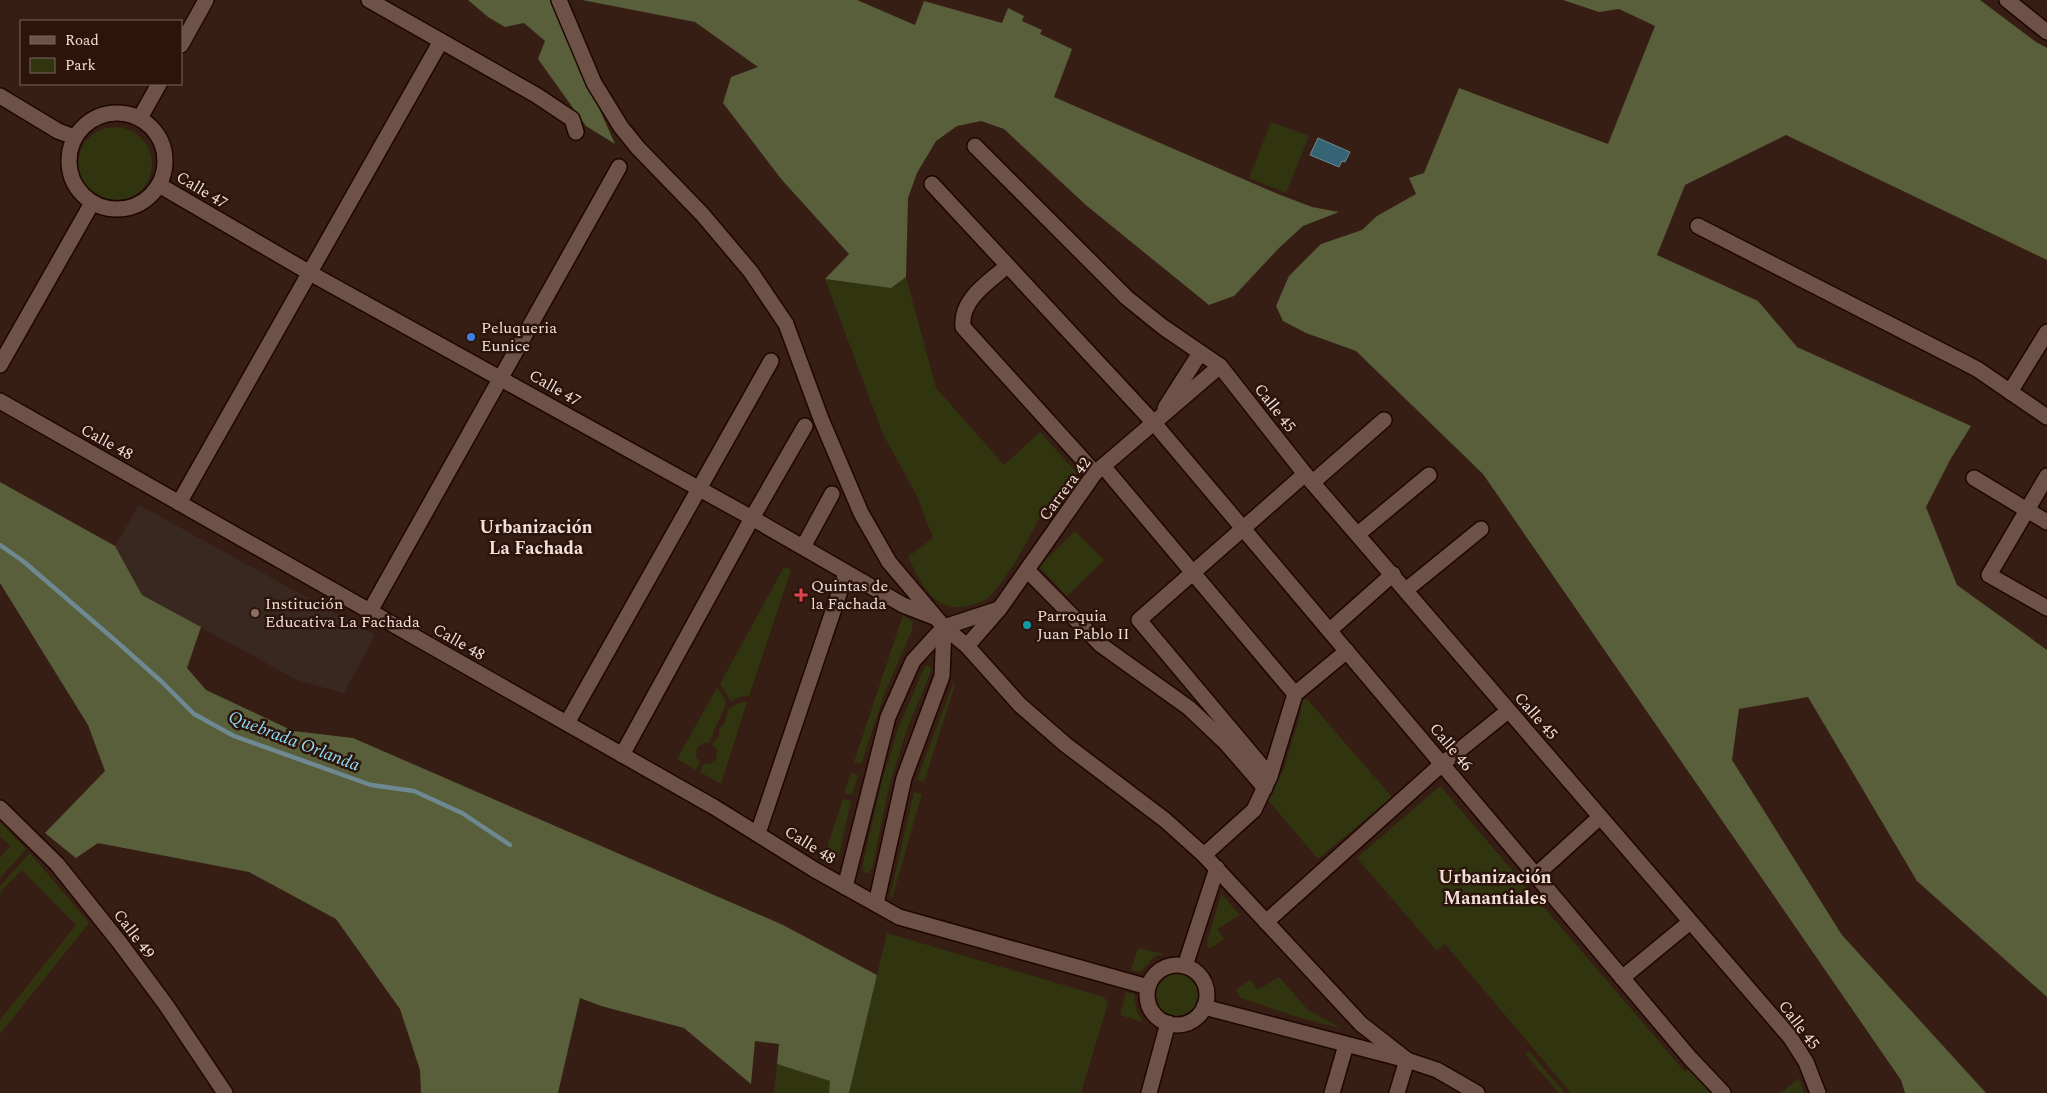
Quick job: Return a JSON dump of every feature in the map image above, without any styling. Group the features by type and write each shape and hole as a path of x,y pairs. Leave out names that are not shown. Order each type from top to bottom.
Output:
{"street":[{"path":"182,43 206,0"},
{"path":"369,0 536,95 572,119 576,132"},
{"path":"559,0 594,83 621,127 638,148 702,214 751,272 786,324 821,419 861,513 889,562 940,622 967,646 1020,704 1047,728 1166,820 1217,868 1361,1024 1407,1060"},
{"path":"2007,0 2047,32"},
{"path":"179,504 441,41"},
{"path":"140,118 159,85"},
{"path":"0,96 58,131 74,137"},
{"path":"116,112 140,118 159,136 166,160 159,185 142,203 117,209 92,202 74,185 68,161 74,137 92,119 116,112"},
{"name":"Calle 45","path":"975,146 1127,298 1220,366 1309,478 1790,1037 1806,1062 1818,1093"},
{"path":"370,611 619,168"},
{"name":"Calle 46","path":"932,184 1154,423 1244,527 1622,978 1690,1058 1723,1093"},
{"name":"Calle 47","path":"159,185 310,273 501,377 903,605 940,622"},
{"path":"0,366 92,202"},
{"path":"1698,226 1976,369 2047,417"},
{"path":"1008,266 969,300 962,316 963,327 1099,470 1192,573 1295,694"},
{"path":"2010,392 2047,332"},
{"path":"1154,423 1200,353"},
{"path":"567,724 771,361"},
{"name":"Carrera 42","path":"967,646 1000,608 1099,470 1220,366"},
{"name":"Calle 48","path":"0,401 758,833 899,917 1148,987"},
{"path":"1267,782 1139,620 1244,527 1384,420"},
{"path":"622,755 752,518 805,426"},
{"path":"1358,534 1429,475"},
{"path":"2047,476 1989,575 2047,608"},
{"path":"1974,478 2047,522"},
{"path":"803,547 832,494"},
{"path":"1406,590 1481,529"},
{"path":"1027,570 1101,645 1189,708 1267,782"},
{"path":"758,833 846,573"},
{"path":"1330,630 1393,574"},
{"path":"845,886 888,717 913,661 940,622 1000,608"},
{"path":"876,904 904,778 942,676 940,622"},
{"path":"1204,855 1254,810 1267,782 1295,694 1348,651"},
{"path":"1266,922 1442,764 1508,711"},
{"name":"Calle 49","path":"0,808 57,864 120,943 166,1005 225,1093"},
{"path":"1536,875 1600,817"},
{"path":"1186,966 1217,868"},
{"path":"1622,978 1690,922"},
{"path":"1176,965 1186,966 1195,971 1204,983 1207,998 1198,1016 1189,1022 1179,1025 1168,1023 1154,1013 1149,1005 1148,987 1158,971 1176,965"},
{"path":"1204,1007 1407,1060 1437,1070 1477,1093"},
{"path":"1149,1093 1168,1023"},
{"path":"1332,1093 1346,1044"},
{"path":"1397,1093 1407,1060"}],"shaded area":[{"name":"Institución Educativa La Fachada","path":"139,505 375,635 344,693 299,681 142,595 115,546"}],"green space":[{"path":"468,0 551,0 615,144 586,126 538,59 545,41 524,23 505,27 488,17"},
{"path":"582,0 857,0 915,25 924,1 1002,23 1008,8 1024,16 1022,21 1042,30 1040,34 1072,49 1054,97 1278,194 1312,207 1339,212 1303,226 1278,249 1234,296 1209,305 1087,206 1004,129 981,121 957,126 936,141 917,173 908,198 906,277 891,288 825,279 849,254 782,180 723,103 731,77 758,67 695,22"},
{"path":"1563,0 1980,0 2036,42 2047,48 2047,260 1786,135 1685,185 1657,255 1758,301 1797,347 1971,426 1950,460 1926,507 1957,585 2047,650 2047,997 1917,881 1808,697 1739,709 1732,760 1842,935 1986,1093 1905,1093 1901,1080 1483,474 1356,351 1306,333 1283,321 1276,306 1289,276 1321,244 1362,230 1377,216 1416,194 1409,178 1424,173 1459,88 1608,144 1655,26 1619,9 1599,12"},
{"path":"1271,122 1309,136 1286,193 1249,178"},
{"path":"108,127 122,127 136,133 146,143 152,157 152,171 146,185 136,195 122,201 108,201 94,195 84,185 78,171 78,157 84,143 94,133"},
{"path":"906,277 936,388 1004,465 1040,432 1077,473 1046,507 1013,566 997,588 988,598 970,605 947,606 938,602 924,587 908,557 933,538 917,496 883,434 825,279 891,288"},
{"path":"0,482 115,546 142,595 201,627 187,668 206,690 293,731 353,738 783,925 877,975 849,1093 829,1093 830,1081 777,1064 779,1044 755,1041 751,1084 684,1028 601,1006 580,998 558,1093 421,1093 420,1070 400,1009 336,919 249,872 98,843 76,858 45,833 105,771 88,725 0,583"},
{"path":"1075,531 1104,560 1067,596 1039,567"},
{"path":"784,567 791,570 749,696 731,701 720,684"},
{"path":"903,615 913,622 912,630 885,692 861,764 854,762"},
{"path":"925,666 930,666 931,671 906,732 889,787 872,869 865,873 862,868 881,784 898,729"},
{"path":"954,682 955,685 924,782 917,779"},
{"path":"717,688 725,699 725,706 709,743 703,743 697,748 696,757 700,762 696,770 677,759"},
{"path":"1306,698 1392,797 1318,859 1268,800 1284,769 1301,712 1302,702"},
{"path":"742,702 747,702 721,784 700,772 703,764 710,764 716,759 717,750 712,744 719,736 719,729 724,724 729,708"},
{"path":"851,773 858,775 852,795 844,793"},
{"path":"1440,786 1685,1072 1694,1065 1719,1093 1571,1093 1445,944 1437,951 1357,858"},
{"path":"914,792 922,794 892,898 890,896"},
{"path":"843,799 851,801 838,860 829,865 822,862"},
{"path":"0,822 26,849 0,878 0,858 10,846 0,836"},
{"path":"30,853 89,923 0,1034 0,1020 76,925 22,870 1,891 0,897 0,886"},
{"path":"1221,894 1240,915 1217,929 1224,939 1209,949 1207,943"},
{"path":"887,933 1104,997 1108,1003 1081,1093 849,1093"},
{"path":"1138,948 1164,954 1155,956 1140,972 1131,970"},
{"path":"1181,974 1189,977 1195,983 1198,995 1195,1007 1189,1013 1173,1016 1165,1013 1159,1007 1156,991 1159,983 1165,977"},
{"path":"1279,977 1308,1010 1341,1028 1300,1018 1241,998 1236,990 1250,980 1257,990"},
{"path":"1126,992 1134,994 1137,1012 1143,1022 1120,1015"},
{"path":"1529,1051 1565,1093 1559,1093 1525,1054"},
{"path":"777,1064 830,1081 829,1093 774,1093"},
{"path":"1799,1078 1804,1093 1781,1093"}],"water":[{"path":"1318,138 1350,152 1345,162 1342,161 1339,167 1310,155"}],"waterway":[{"name":"Quebrada Orlanda","path":"0,545 23,561 116,641 194,714 234,736 371,785 414,791 462,813 510,845"}],"place":[{"name":"Peluqueria Eunice","path":"471,337"},
{"name":"Quintas de la Fachada","path":"801,595"},
{"name":"Institución Educativa La Fachada","path":"255,613"},
{"name":"Parroquia Juan Pablo II","path":"1027,625"}],"district":[{"name":"Urbanización La Fachada","path":"536,537"},
{"name":"Urbanización Manantiales","path":"1495,888"}]}
